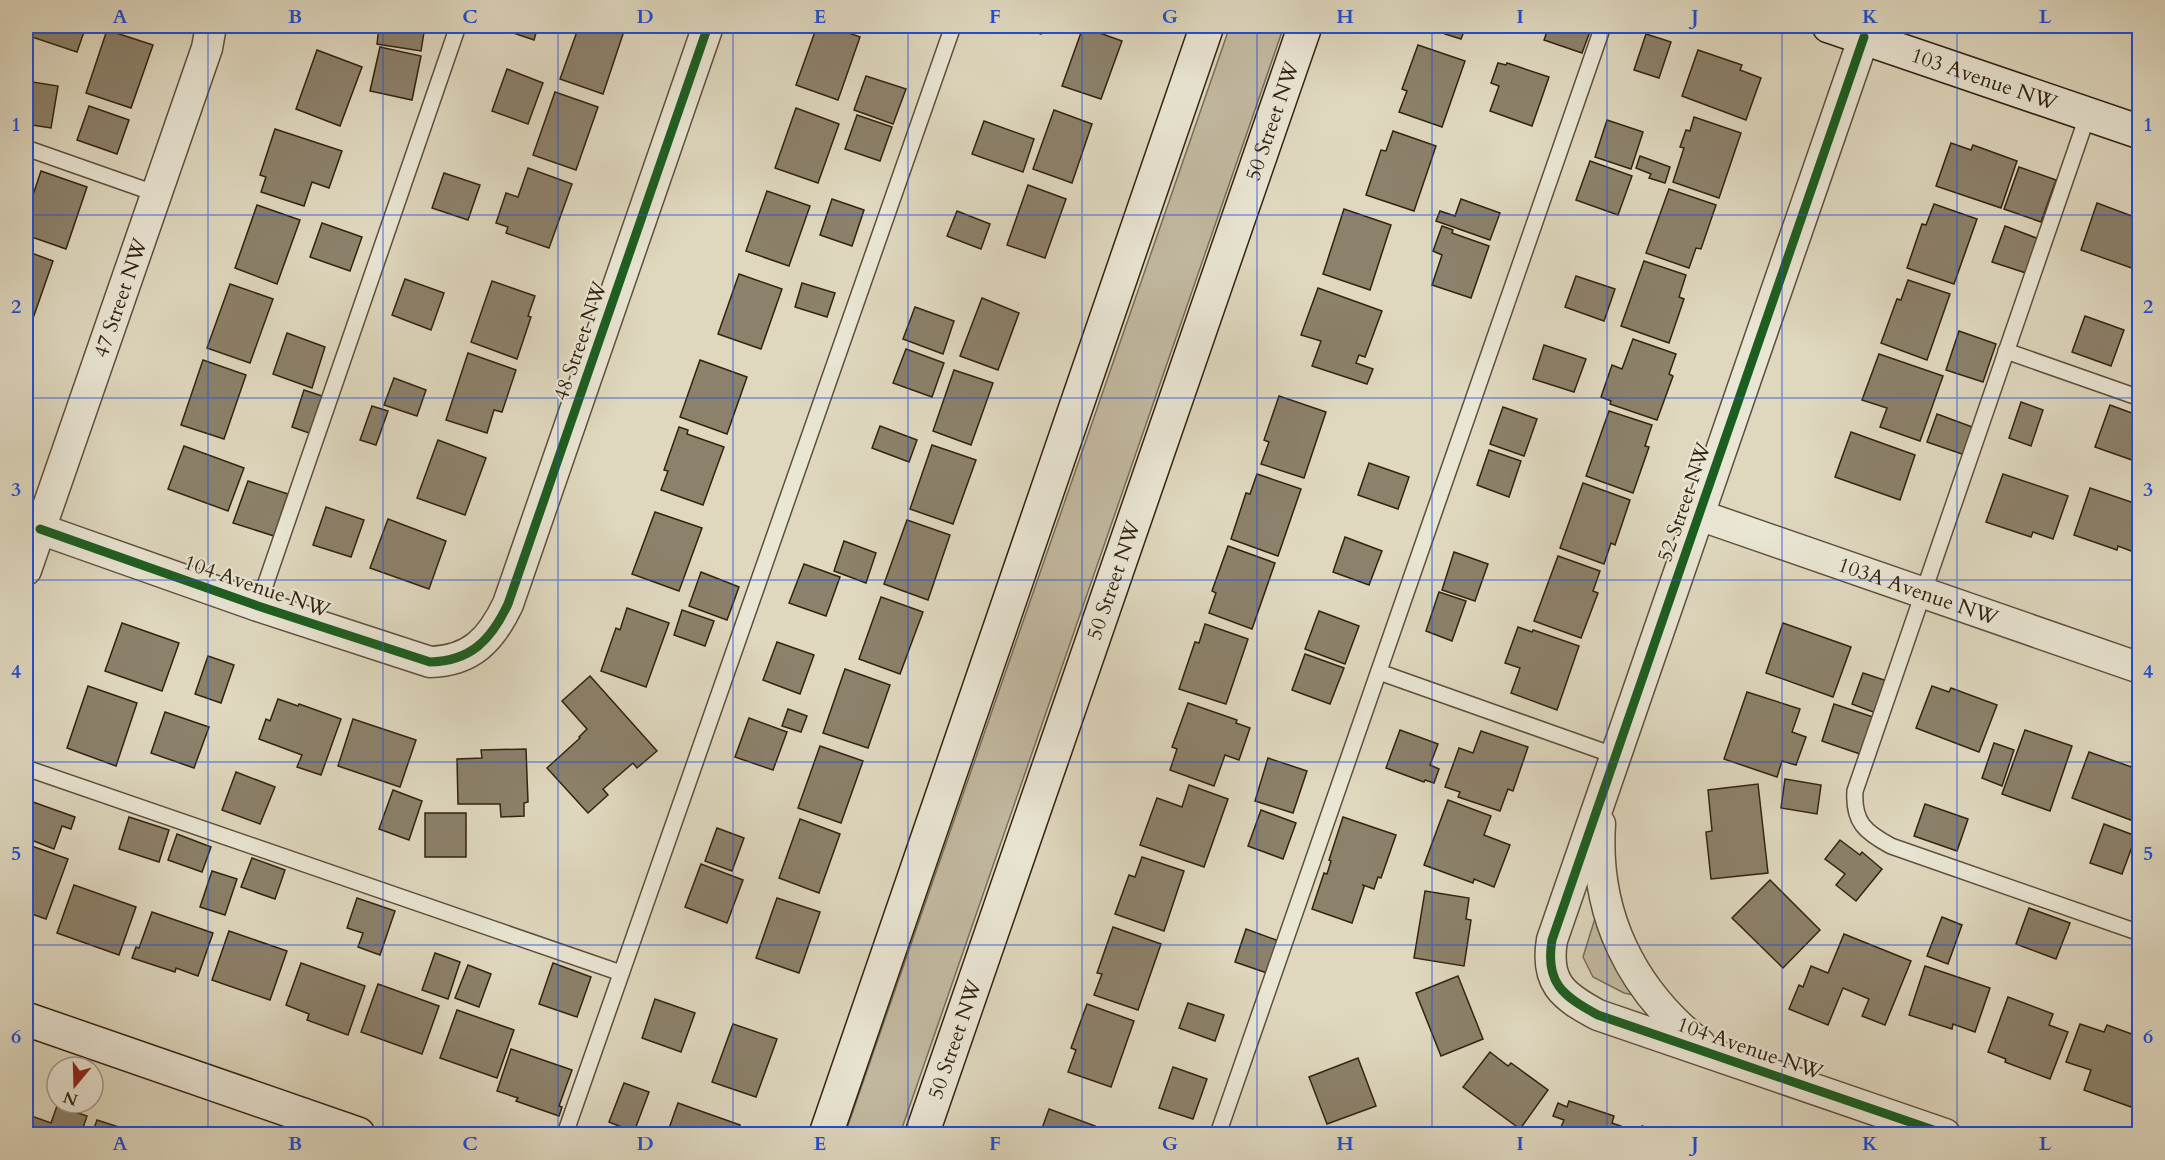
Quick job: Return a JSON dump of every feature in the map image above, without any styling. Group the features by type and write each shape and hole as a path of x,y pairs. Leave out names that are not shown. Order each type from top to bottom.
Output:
{"main road":[{"path":"826,1134 1207,26"},
{"name":"50 Street NW","path":"922,1134 1305,26"},
{"name":"103 Avenue NW","path":"1829,26 2139,132"},
{"path":"26,1019 339,1131"}],"street":[{"name":"47 Street NW","path":"26,570 207,48 211,26"},
{"name":"48 Street NW","path":"465,656 491,635 508,604 708,26"},
{"name":"52 Street NW","path":"1554,980 1550,954 1552,940 1863,37"},
{"name":"103A Avenue NW","path":"1699,515 2139,668"},
{"name":"104 Avenue NW","path":"40,529 258,606 430,662 445,662 465,656"},
{"name":"52 Street NW","path":"1603,793 1600,864 1606,902 1621,947"},
{"name":"104 Avenue NW","path":"1621,947 1653,1000 1677,1026 1712,1054"},
{"name":"104 Avenue NW","path":"1554,980 1564,994 1598,1015 1945,1134"}],"lane":[{"path":"258,606 458,26"},
{"path":"566,1134 954,26"},
{"path":"1218,1134 1603,26"},
{"path":"2088,114 1855,791 1854,808 1860,822 1874,837 1891,846 2139,933"},
{"path":"26,148 157,194"},
{"path":"2006,351 2139,398"},
{"path":"1379,672 1616,756"},
{"path":"26,768 621,973"}],"shaded area":[{"path":"1230,26 1284,26 900,1134 845,1134"},
{"path":"1596,915 1633,995 1624,993 1593,977 1583,957"}],"building":[{"path":"26,26 86,26 77,52 26,35"},
{"path":"379,26 425,26 421,51 377,44"},
{"path":"493,26 538,26 534,40"},
{"path":"579,26 608,26 624,31 603,94 560,79"},
{"path":"817,26 829,26 860,37 838,100 796,85"},
{"path":"1018,26 1044,26 1041,34"},
{"path":"1448,26 1466,26 1461,39 1445,34"},
{"path":"1478,26 1500,26 1498,33"},
{"path":"1549,26 1592,26 1582,53 1544,40"},
{"path":"1083,27 1122,41 1101,99 1062,86"},
{"path":"107,30 153,45 131,108 86,93"},
{"path":"1646,34 1671,42 1659,78 1634,70"},
{"path":"1418,45 1465,61 1442,127 1399,112 1407,91 1402,89"},
{"path":"380,47 421,56 412,100 370,91"},
{"path":"317,50 362,67 340,126 296,109"},
{"path":"1698,50 1742,65 1740,70 1761,78 1746,120 1682,96"},
{"path":"1498,63 1506,65 1507,63 1549,77 1532,126 1490,111 1499,86 1491,83"},
{"path":"507,69 543,83 528,124 492,111"},
{"path":"866,76 906,89 893,124 854,110"},
{"path":"26,81 58,86 51,128 26,124"},
{"path":"555,92 598,107 576,170 533,155"},
{"path":"89,106 129,120 117,154 77,140"},
{"path":"796,108 839,124 818,183 775,168"},
{"path":"1054,110 1092,124 1072,183 1033,169"},
{"path":"857,115 892,127 880,161 845,149"},
{"path":"1694,117 1741,133 1719,198 1673,182 1684,148 1680,147 1686,130 1690,131"},
{"path":"1607,120 1643,132 1631,169 1595,157"},
{"path":"984,121 1034,139 1023,172 972,154"},
{"path":"275,129 342,151 329,188 312,182 304,206 261,192 266,177 260,175"},
{"path":"1393,131 1436,146 1414,211 1366,195 1381,150 1386,151"},
{"path":"1951,143 1971,150 1973,145 2017,161 2001,208 1936,186"},
{"path":"1640,156 1670,167 1665,183 1649,178 1651,174 1636,168"},
{"path":"26,161 32,163 26,180"},
{"path":"1590,161 1632,176 1618,215 1576,200"},
{"path":"2019,167 2056,180 2041,222 2004,209"},
{"path":"528,168 572,184 549,248 506,233 508,227 496,223 506,193 518,197"},
{"path":"41,171 87,187 66,249 26,235 26,199 31,201"},
{"path":"444,173 480,185 468,220 432,208"},
{"path":"1028,185 1066,199 1045,258 1007,245"},
{"path":"1669,189 1716,205 1701,249 1696,248 1689,268 1646,253"},
{"path":"767,191 810,206 789,266 746,251"},
{"path":"832,199 864,210 852,246 820,235"},
{"path":"1461,199 1500,213 1490,240 1436,221 1440,211 1455,216"},
{"path":"2097,203 2140,219 2140,271 2081,250"},
{"path":"1934,204 1977,219 1954,284 1907,268 1922,224 1926,225"},
{"path":"257,205 300,220 277,284 235,268"},
{"path":"1344,209 1391,225 1370,290 1323,274"},
{"path":"957,211 990,224 981,249 947,236"},
{"path":"322,223 362,237 350,271 310,257"},
{"path":"1442,226 1453,230 1452,233 1489,246 1471,298 1432,285 1442,255 1433,251"},
{"path":"2005,226 2039,239 2026,273 1992,262"},
{"path":"26,251 53,261 31,324 26,322"},
{"path":"1644,261 1686,275 1679,297 1684,299 1669,343 1621,326"},
{"path":"739,274 782,289 761,349 718,334"},
{"path":"1576,276 1615,289 1604,321 1565,307"},
{"path":"405,279 444,293 431,330 392,315"},
{"path":"1908,280 1950,294 1927,360 1881,343 1897,299 1901,300"},
{"path":"492,281 535,296 528,316 531,317 517,359 471,342"},
{"path":"802,283 835,293 827,317 795,307"},
{"path":"230,284 273,299 250,363 207,348"},
{"path":"1318,288 1382,311 1365,357 1359,355 1356,363 1373,369 1367,384 1312,366 1321,341 1301,335"},
{"path":"982,298 1019,313 998,370 960,356"},
{"path":"915,307 954,321 943,354 903,339"},
{"path":"2085,316 2124,330 2111,366 2072,352"},
{"path":"1959,331 1996,344 1983,382 1946,370"},
{"path":"287,333 325,347 312,388 273,374"},
{"path":"1633,339 1676,354 1669,374 1673,376 1657,420 1610,404 1611,401 1601,397 1612,365 1622,369"},
{"path":"1544,345 1586,359 1574,392 1533,379"},
{"path":"906,349 944,363 932,397 893,383"},
{"path":"468,353 516,370 502,412 494,410 487,433 446,420"},
{"path":"1879,354 1943,376 1920,441 1880,427 1887,408 1862,400"},
{"path":"203,360 246,375 224,439 181,425"},
{"path":"700,360 747,377 727,434 680,417"},
{"path":"954,370 993,383 971,445 933,431"},
{"path":"394,378 426,390 417,416 384,405"},
{"path":"304,390 328,398 315,435 292,427"},
{"path":"1279,396 1326,412 1304,478 1261,464 1269,442 1264,440"},
{"path":"2021,402 2043,410 2031,446 2009,438"},
{"path":"2110,405 2140,416 2140,439 2132,460 2095,447"},
{"path":"372,406 388,411 376,445 360,440"},
{"path":"1503,407 1537,419 1524,456 1490,444"},
{"path":"1609,411 1652,425 1645,446 1649,447 1633,493 1586,476"},
{"path":"1937,414 1975,428 1965,455 1927,442"},
{"path":"880,426 917,440 909,462 872,448"},
{"path":"679,427 688,430 687,434 724,447 703,505 661,490 668,471 664,470"},
{"path":"1851,432 1915,455 1900,500 1835,477"},
{"path":"438,440 486,458 465,515 417,498"},
{"path":"932,445 976,460 953,524 910,509"},
{"path":"184,446 244,468 228,511 168,489"},
{"path":"1489,450 1521,461 1509,497 1477,485"},
{"path":"1369,463 1409,477 1398,509 1358,495"},
{"path":"1257,474 1301,489 1278,556 1231,539 1246,493 1250,494"},
{"path":"2003,474 2068,496 2053,539 2033,532 2031,537 1986,522"},
{"path":"248,481 288,494 274,536 233,523"},
{"path":"1583,483 1630,500 1615,545 1611,543 1604,564 1560,548"},
{"path":"2090,488 2140,505 2139,554 2118,546 2117,550 2074,535"},
{"path":"326,507 364,520 351,557 313,545"},
{"path":"655,512 702,528 679,591 632,574"},
{"path":"388,519 446,541 429,589 370,568"},
{"path":"907,520 950,535 928,600 884,584"},
{"path":"1345,537 1382,551 1369,585 1333,572"},
{"path":"844,541 876,553 866,583 834,571"},
{"path":"1228,546 1275,563 1252,629 1209,613 1216,593 1212,591"},
{"path":"1454,552 1488,564 1475,601 1442,590"},
{"path":"1558,556 1600,571 1593,591 1598,593 1581,638 1534,621"},
{"path":"804,564 840,577 826,616 789,603"},
{"path":"701,572 739,587 727,620 689,606"},
{"path":"1439,592 1466,601 1452,641 1426,631"},
{"path":"881,597 923,612 900,674 859,659"},
{"path":"627,608 669,623 646,687 601,671 616,628 620,630"},
{"path":"682,610 714,621 705,646 674,635"},
{"path":"1319,611 1359,626 1345,664 1305,649"},
{"path":"122,623 179,643 162,691 105,671"},
{"path":"1783,623 1851,647 1833,697 1766,673"},
{"path":"1205,624 1248,639 1226,704 1179,689 1195,642 1199,643"},
{"path":"1518,627 1579,646 1557,710 1511,693 1520,668 1505,663"},
{"path":"777,642 814,655 800,694 763,680"},
{"path":"1305,654 1344,668 1330,704 1292,690"},
{"path":"208,656 234,665 221,703 195,694"},
{"path":"845,669 890,685 868,748 823,733"},
{"path":"1863,673 1887,681 1876,713 1852,704"},
{"path":"590,676 657,751 637,768 633,763 603,789 608,795 588,813 547,768 587,729 562,701"},
{"path":"88,686 137,703 116,766 67,748"},
{"path":"1932,686 1949,692 1951,688 1997,705 1979,752 1916,728"},
{"path":"1747,692 1800,709 1792,732 1806,737 1796,765 1782,761 1777,777 1724,759"},
{"path":"278,699 341,719 321,775 297,767 302,755 259,739 266,719 270,721"},
{"path":"1188,703 1237,720 1236,723 1250,728 1239,760 1225,755 1214,786 1170,770 1177,749 1172,747"},
{"path":"1834,704 1873,717 1860,754 1822,741"},
{"path":"788,709 807,716 801,732 782,726"},
{"path":"165,712 209,727 194,768 151,753"},
{"path":"749,718 787,732 773,770 735,757"},
{"path":"353,719 416,740 400,787 338,766"},
{"path":"1400,730 1438,744 1430,765 1439,769 1434,783 1425,780 1424,782 1386,768"},
{"path":"2025,730 2072,746 2050,811 2002,794"},
{"path":"1481,731 1528,747 1513,791 1508,789 1500,811 1458,797 1460,792 1445,787 1459,748 1473,753"},
{"path":"1994,743 2014,750 2002,786 1982,778"},
{"path":"820,746 863,761 841,823 798,808"},
{"path":"526,749 528,802 524,803 524,816 501,817 500,804 458,804 457,759 482,758 481,750"},
{"path":"2089,752 2140,770 2140,812 2136,822 2072,798"},
{"path":"1268,758 1307,771 1293,813 1255,801"},
{"path":"236,772 275,787 260,824 222,810"},
{"path":"1785,779 1821,785 1817,814 1781,808"},
{"path":"1758,784 1768,873 1711,879 1706,832 1712,831 1708,790"},
{"path":"1189,785 1228,799 1204,867 1140,845 1157,798 1182,807"},
{"path":"393,790 422,801 409,840 379,829"},
{"path":"1448,800 1491,816 1484,835 1510,845 1494,887 1474,879 1473,883 1424,865"},
{"path":"33,802 75,817 71,829 62,826 54,849 26,838 26,824"},
{"path":"1925,804 1968,819 1957,851 1914,836"},
{"path":"1261,810 1296,823 1283,859 1248,846"},
{"path":"425,813 466,813 466,857 425,857"},
{"path":"129,817 169,830 159,862 119,849"},
{"path":"1343,817 1396,835 1381,878 1378,877 1374,889 1363,885 1352,923 1312,909 1324,873 1327,874 1331,861 1329,860"},
{"path":"800,819 840,834 819,893 779,878"},
{"path":"2104,824 2136,836 2122,874 2090,863"},
{"path":"717,828 744,838 732,871 705,861"},
{"path":"177,834 211,847 202,872 168,860"},
{"path":"1840,840 1860,855 1862,852 1882,869 1856,901 1836,885 1845,874 1825,859"},
{"path":"26,844 68,859 46,919 26,912"},
{"path":"1142,857 1184,871 1164,931 1115,914 1129,875 1135,877"},
{"path":"252,858 285,870 275,899 241,887"},
{"path":"701,864 743,880 727,923 685,907"},
{"path":"212,871 237,879 225,915 200,907"},
{"path":"1770,880 1820,930 1783,968 1732,918"},
{"path":"74,885 136,907 119,955 57,933"},
{"path":"1425,891 1469,898 1466,919 1471,920 1464,966 1414,958"},
{"path":"357,898 395,911 380,955 358,947 363,933 347,928"},
{"path":"777,898 820,912 799,973 756,958"},
{"path":"2029,908 2070,923 2056,959 2016,944"},
{"path":"152,912 213,933 198,976 176,968 175,972 132,958 136,947 139,948"},
{"path":"1942,917 1962,925 1948,964 1927,956"},
{"path":"1113,927 1161,944 1138,1010 1094,995 1102,974 1097,973"},
{"path":"1246,929 1279,941 1267,973 1235,962"},
{"path":"229,931 287,951 270,1000 212,980"},
{"path":"1844,934 1911,961 1885,1025 1862,1016 1869,999 1843,988 1828,1025 1789,1009 1799,985 1803,987 1811,966 1828,973"},
{"path":"435,953 460,962 448,999 422,990"},
{"path":"301,963 365,986 348,1035 307,1020 309,1014 286,1005"},
{"path":"553,963 591,977 577,1017 539,1004"},
{"path":"468,965 491,974 479,1007 455,998"},
{"path":"1925,966 1990,988 1975,1032 1953,1024 1952,1029 1909,1015"},
{"path":"1458,976 1483,1039 1441,1056 1416,993"},
{"path":"378,984 439,1006 422,1054 361,1032"},
{"path":"2008,997 2053,1014 2049,1025 2068,1032 2050,1079 2005,1062 2006,1059 1988,1052"},
{"path":"655,999 695,1013 681,1052 642,1038"},
{"path":"1188,1003 1224,1015 1215,1041 1179,1028"},
{"path":"1087,1004 1134,1021 1111,1087 1068,1072 1076,1050 1071,1048"},
{"path":"457,1010 514,1030 497,1078 440,1058"},
{"path":"733,1024 777,1039 756,1097 712,1082"},
{"path":"2080,1024 2104,1032 2107,1025 2140,1037 2140,1084 2131,1107 2084,1090 2091,1070 2066,1062"},
{"path":"511,1049 572,1070 559,1106 562,1107 559,1116 516,1101 518,1098 497,1091"},
{"path":"1490,1052 1508,1066 1511,1063 1548,1090 1520,1129 1463,1087"},
{"path":"1358,1058 1376,1106 1327,1124 1309,1077"},
{"path":"1173,1067 1207,1079 1193,1119 1159,1108"},
{"path":"624,1083 649,1092 634,1132 609,1122"},
{"path":"1569,1101 1614,1116 1612,1123 1632,1130 1631,1134 1558,1134 1564,1120 1553,1116 1558,1103 1567,1107"},
{"path":"678,1103 740,1125 736,1134 667,1134"},
{"path":"1049,1109 1095,1126 1092,1134 1040,1134"},
{"path":"26,1114 51,1123 54,1115 87,1116 81,1134 26,1134"},
{"path":"97,1120 131,1131 130,1134 92,1134"},
{"path":"1642,1126 1666,1134 1638,1134"}],"cycle path":[{"path":"40,529 258,606 430,662 457,658 478,646 487,638 508,604 708,26"},
{"path":"1864,37 1552,940 1550,955 1551,967 1559,986 1575,1001 1598,1015 1945,1134"}]}
